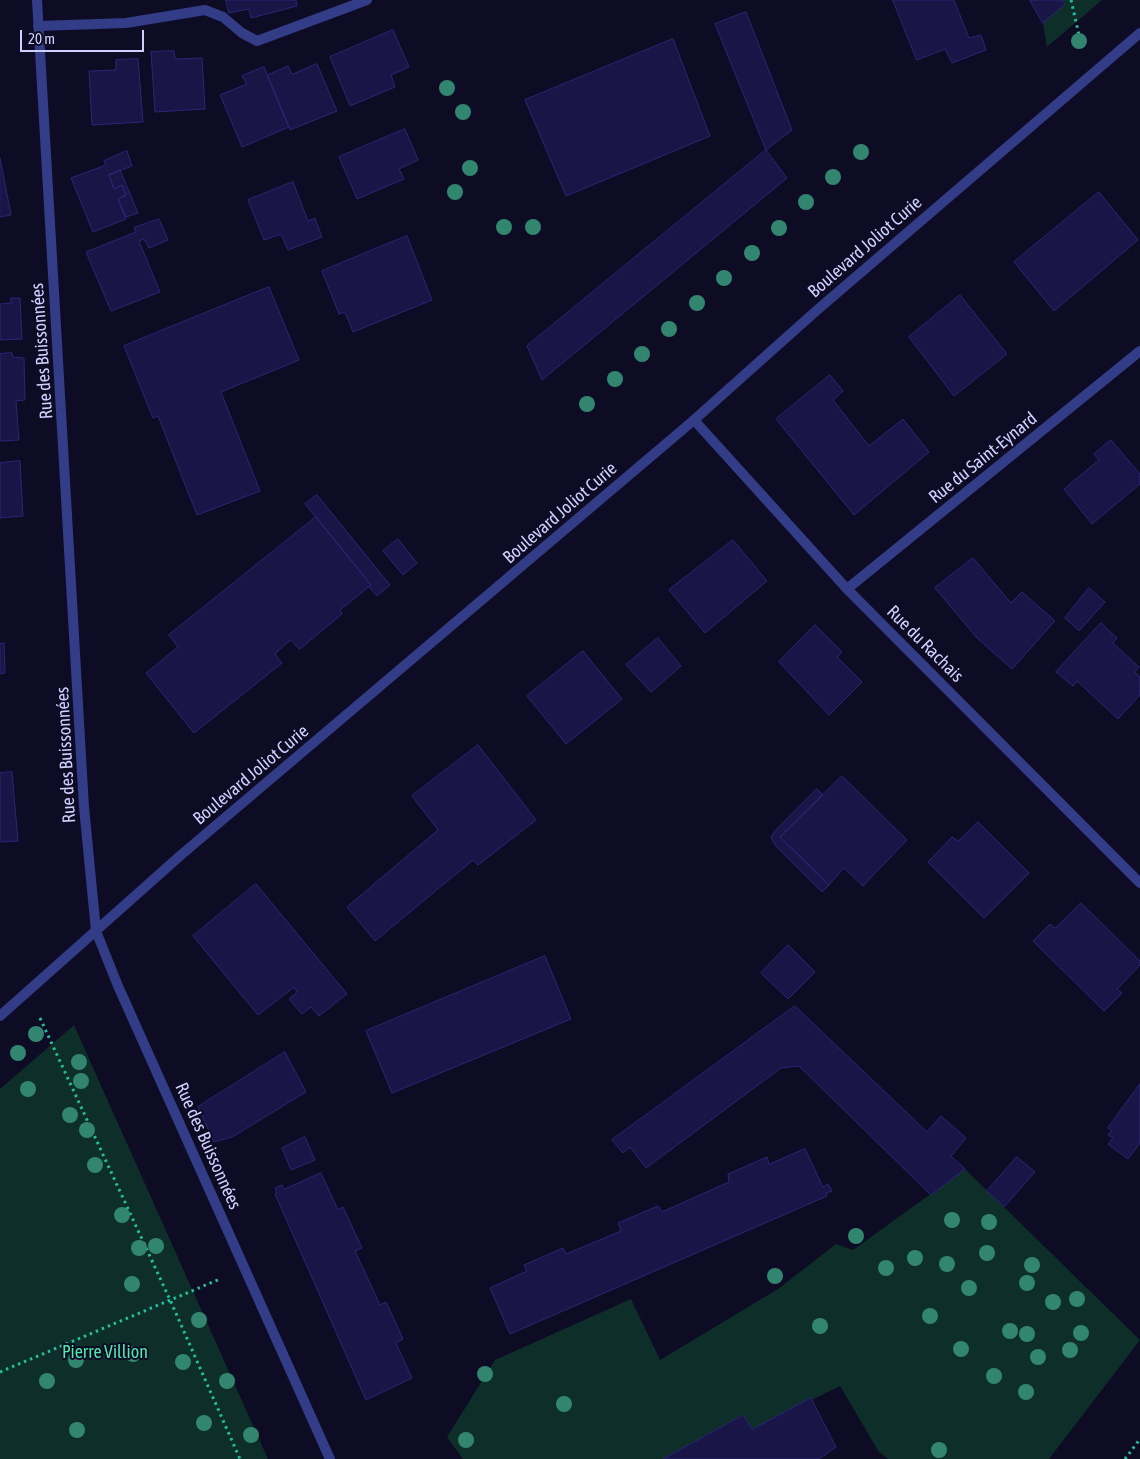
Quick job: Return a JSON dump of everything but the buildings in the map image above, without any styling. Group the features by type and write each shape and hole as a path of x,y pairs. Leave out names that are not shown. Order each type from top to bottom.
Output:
{"street":[{"name":"Rue des Buissonnées","path":"36,0 84,807 96,931 118,986 330,1459"},
{"path":"38,26 126,23 206,10 223,16 242,33 257,41 367,0"},
{"name":"Boulevard Joliot Curie","path":"0,1016 181,855 694,420 816,311 1140,33"},
{"name":"Rue du Saint-Eynard","path":"848,589 1140,351"},
{"name":"Rue du Rachais","path":"694,420 848,589 1140,882"}],"path":[{"path":"1071,0 1078,35"},
{"path":"28,992 74,1088 240,1459"},
{"path":"0,1372 171,1302 245,1268"},
{"path":"1125,1459 1140,1439"}],"green space":[{"path":"1030,0 1102,0 1047,47 1043,23"},
{"name":"Pierre Villion","path":"74,1025 268,1459 0,1459 0,1089"},
{"path":"965,1169 1140,1340 1049,1459 888,1459 879,1452 840,1386 752,1429 743,1415 663,1459 463,1459 447,1437 495,1360 631,1299 660,1360 778,1289 836,1244 853,1250"}]}
